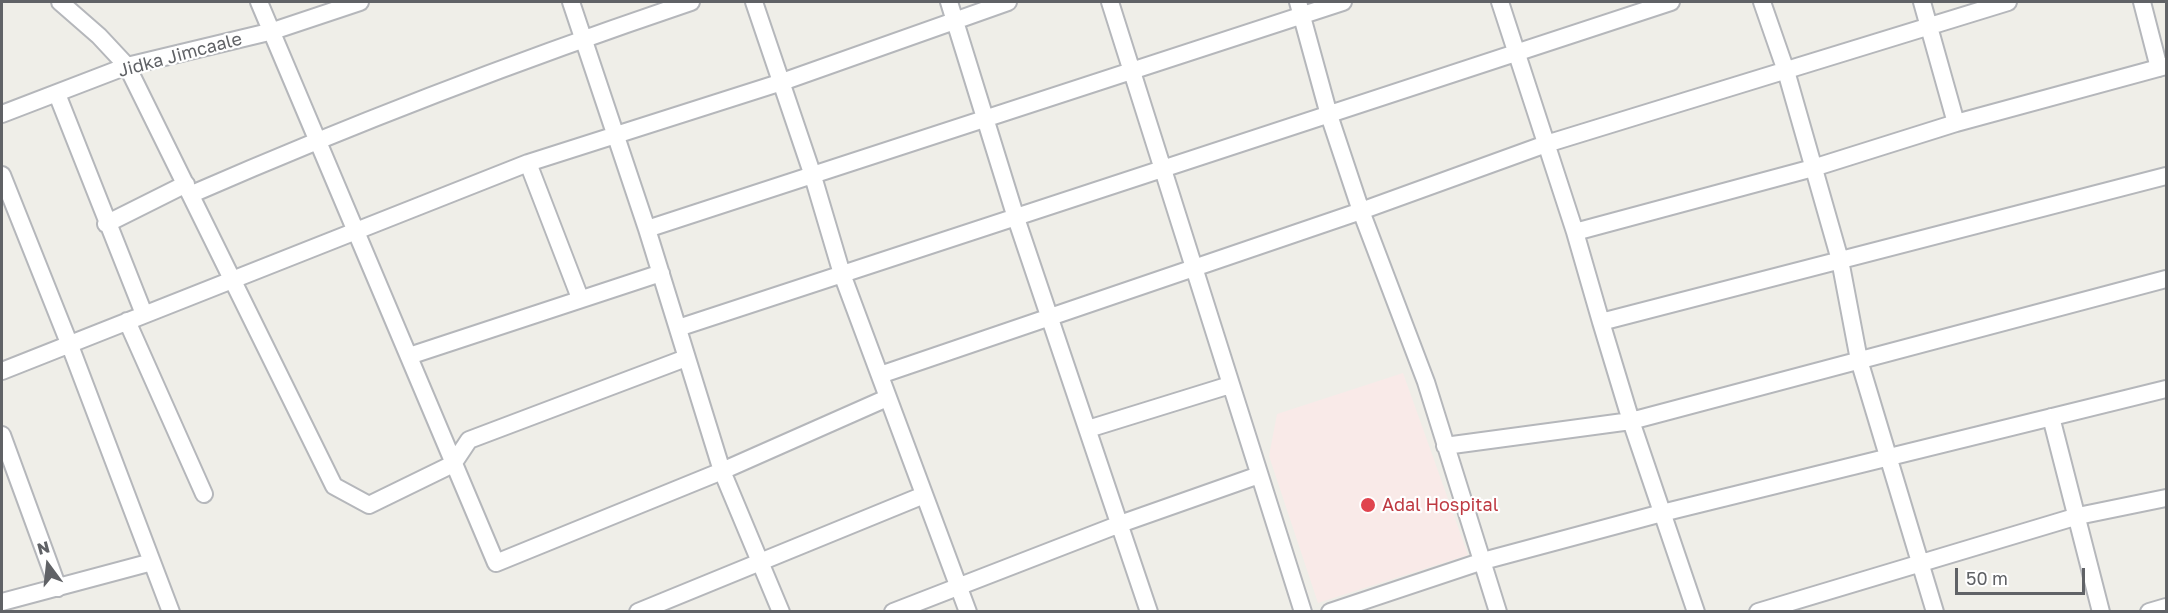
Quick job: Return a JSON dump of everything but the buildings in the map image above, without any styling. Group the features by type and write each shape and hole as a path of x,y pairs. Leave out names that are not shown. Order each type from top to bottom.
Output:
{"street":[{"path":"60,2 99,36 127,66 334,486 369,506 453,464 470,440 686,358"},
{"path":"259,2 358,231 408,356 496,563 722,471 887,398"},
{"name":"Jidka Jimcaale","path":"2,114 127,66 273,31 360,2"},
{"path":"571,2 647,228 722,471 782,612"},
{"path":"106,224 189,189 583,38 692,2"},
{"path":"754,2 812,173 842,274 968,612"},
{"path":"949,2 1016,218 1149,612"},
{"path":"2,371 528,163 782,82 954,19 1008,2"},
{"path":"1110,2 1303,612"},
{"path":"647,228 1132,71 1300,8 1342,2"},
{"path":"1500,2 1518,51 1575,232 1631,421 1696,612"},
{"path":"678,328 1671,2"},
{"path":"1762,2 1786,71 1840,260 1858,360 1935,612"},
{"path":"1922,2 1956,123"},
{"path":"879,375 1361,211 1546,144 2008,2"},
{"path":"1575,232 1814,168 1956,123 2163,67 2142,2"},
{"path":"1300,8 1329,115 1361,211 1426,382 1498,612"},
{"path":"57,94 106,224 144,315"},
{"path":"528,163 580,298"},
{"path":"2,175 69,343 171,612"},
{"path":"1601,322 2166,176"},
{"path":"408,356 661,273"},
{"path":"1445,446 1631,421 2166,279"},
{"path":"127,321 204,494"},
{"path":"1088,429 1230,386"},
{"path":"1330,612 1483,561 1662,513 2166,389"},
{"path":"2051,417 2101,612"},
{"path":"2,435 58,588"},
{"path":"893,612 1120,524 1259,475"},
{"path":"638,612 924,495"},
{"path":"1758,612 1918,562 2078,516 2166,498"},
{"path":"2,602 152,562"},
{"path":"2149,612 2166,607"}],"shaded area":[{"name":"Adal Hospital","path":"1403,373 1468,555 1318,603 1269,456 1277,414"}],"place":[{"name":"Adal Hospital","path":"1368,505"}]}
